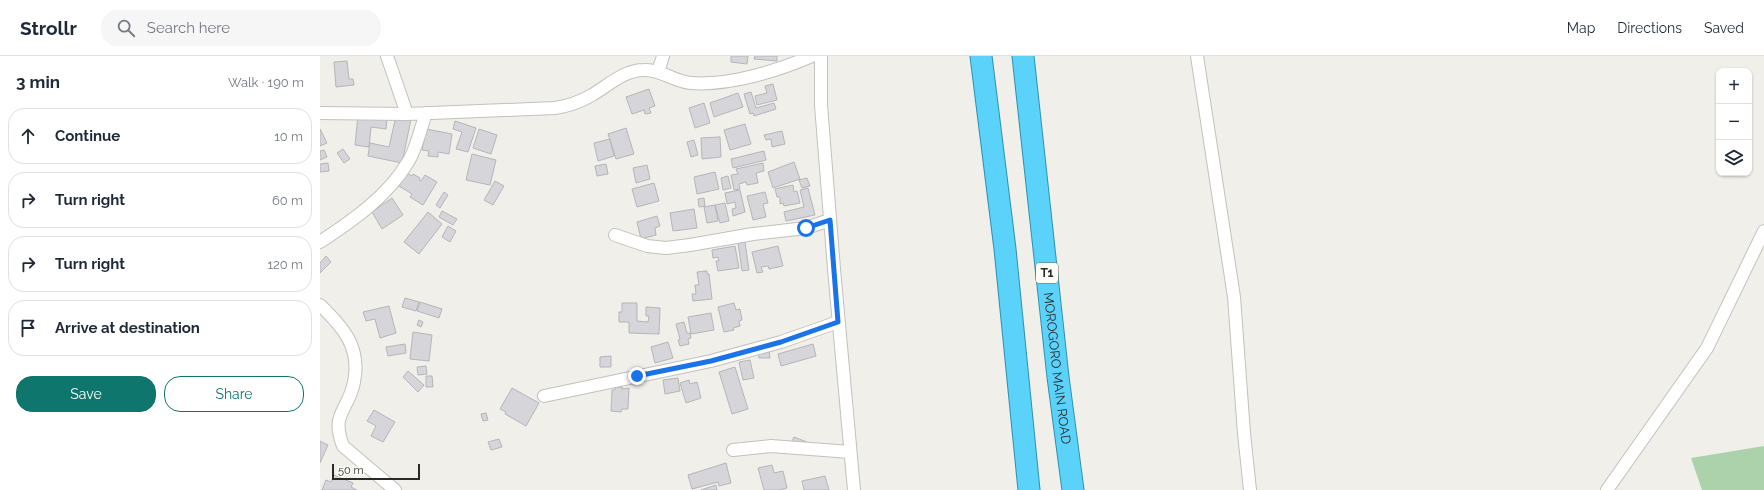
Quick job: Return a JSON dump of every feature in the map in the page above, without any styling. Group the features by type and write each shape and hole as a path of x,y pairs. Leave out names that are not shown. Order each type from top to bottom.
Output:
{"highway":[{"path":"981,56 1005,249 1029,490"},
{"name":"MOROGORO MAIN ROAD","path":"1023,56 1058,378 1073,490"}],"street":[{"path":"387,56 407,114"},
{"path":"658,72 663,56"},
{"path":"320,113 426,114 555,108 578,102 626,73 645,70 658,72 689,83 727,81 773,71 812,56"},
{"path":"821,56 821,105 838,322 854,490"},
{"path":"1197,56 1234,297 1244,433 1250,490"},
{"path":"320,242 354,218 378,198 398,176 409,162 426,114"},
{"path":"615,235 647,246 666,248 753,234 806,228 830,220"},
{"path":"1607,490 1707,348 1764,231"},
{"path":"320,305 340,325 350,341 355,358 354,383 338,423 339,436 343,446 395,490"},
{"path":"544,396 711,361 781,342 838,322"},
{"path":"733,450 771,446 850,452"}],"green space":[{"path":"1764,446 1764,490 1702,490 1691,458"}],"building":[{"path":"731,56 748,56 747,64 731,62"},
{"path":"755,56 777,56 777,61 754,59"},
{"path":"347,61 349,79 353,79 354,85 336,87 334,62"},
{"path":"773,84 777,100 757,105 755,96 767,93 765,86"},
{"path":"649,89 655,106 649,108 651,113 645,114 644,110 632,114 626,97"},
{"path":"751,92 756,108 774,103 776,109 754,116 753,113 750,114 744,94"},
{"path":"738,93 743,107 714,117 710,103"},
{"path":"704,103 710,123 695,128 689,108"},
{"path":"358,115 387,118 386,129 371,127 369,147 355,145"},
{"path":"396,116 411,119 402,163 368,156 370,143 389,147"},
{"path":"455,121 476,128 468,152 456,149 462,132 453,129"},
{"path":"745,124 751,144 730,150 724,130"},
{"path":"626,128 634,154 616,159 608,134"},
{"path":"320,129 327,143 320,146"},
{"path":"426,129 452,134 449,154 438,152 438,157 428,156 429,151 422,150"},
{"path":"479,129 497,135 491,154 473,148"},
{"path":"782,131 785,144 772,147 771,139 766,140 764,135"},
{"path":"720,137 721,157 702,159 701,138"},
{"path":"610,139 614,156 598,161 594,143"},
{"path":"694,140 698,155 691,157 687,142"},
{"path":"343,149 350,159 344,163 337,153"},
{"path":"324,150 327,157 320,160 320,151"},
{"path":"764,151 766,160 733,168 731,159"},
{"path":"472,154 496,160 490,185 466,180"},
{"path":"794,162 800,179 773,188 768,172"},
{"path":"328,163 329,171 320,172 320,164"},
{"path":"763,163 764,171 756,173 758,183 747,185 746,182 739,184 740,189 734,190 731,175 738,174 736,169"},
{"path":"606,164 608,174 597,176 595,166"},
{"path":"647,165 650,179 636,183 633,168"},
{"path":"715,172 719,189 697,194 694,177"},
{"path":"407,173 412,176 413,174 420,178 419,180 421,181 425,175 437,182 423,205 410,197 412,194 399,186"},
{"path":"728,176 731,188 723,190 721,178"},
{"path":"807,178 810,186 802,188 799,180"},
{"path":"495,181 504,186 493,205 484,200"},
{"path":"654,183 659,201 637,207 632,189"},
{"path":"793,185 794,192 797,191 800,203 784,206 783,203 780,204 780,197 777,197 775,189"},
{"path":"808,188 815,215 786,221 784,212 804,207 800,190"},
{"path":"740,190 745,212 733,216 732,209 736,208 735,202 727,204 725,193"},
{"path":"444,192 448,195 440,208 436,205"},
{"path":"765,192 768,203 763,204 766,217 753,220 747,196"},
{"path":"392,198 403,215 382,229 372,212"},
{"path":"704,198 705,206 699,207 698,199"},
{"path":"725,203 729,221 720,223 715,205"},
{"path":"715,205 718,221 707,223 704,207"},
{"path":"694,209 697,228 673,231 670,213"},
{"path":"442,211 457,219 453,225 439,217"},
{"path":"428,212 442,224 419,254 404,242"},
{"path":"657,216 660,226 655,228 656,235 641,239 637,222"},
{"path":"448,226 456,231 450,242 442,237"},
{"path":"745,242 749,270 742,271 738,243"},
{"path":"735,246 739,268 718,271 716,261 719,261 718,257 713,258 712,250"},
{"path":"778,246 783,266 769,269 768,266 761,267 763,272 757,273 752,252"},
{"path":"326,256 331,262 320,273 320,263"},
{"path":"707,271 707,274 709,274 712,299 693,301 692,294 696,294 695,285 699,285 697,272"},
{"path":"405,298 419,302 416,311 402,307"},
{"path":"420,302 442,309 439,318 417,311"},
{"path":"622,303 637,303 637,321 648,322 649,316 646,316 646,307 660,308 659,334 629,333 629,322 619,322 619,312 622,312"},
{"path":"734,303 736,310 740,309 742,320 739,321 740,326 733,328 734,330 724,332 718,307"},
{"path":"389,306 396,333 380,338 375,319 366,321 363,312"},
{"path":"711,313 714,330 691,334 688,317"},
{"path":"419,320 423,322 421,327 417,325"},
{"path":"684,322 687,333 690,333 691,338 688,339 689,344 680,346 678,340 680,339 676,324"},
{"path":"413,332 432,335 429,361 410,359"},
{"path":"668,342 673,358 655,363 651,347"},
{"path":"405,344 406,353 388,356 386,347"},
{"path":"813,344 816,356 781,366 778,354"},
{"path":"769,350 770,358 759,358 758,351"},
{"path":"611,356 611,367 600,367 600,357"},
{"path":"750,360 754,378 743,380 739,362"},
{"path":"426,366 427,374 418,375 417,367"},
{"path":"735,367 748,409 732,414 719,372"},
{"path":"408,371 424,385 418,392 403,377"},
{"path":"426,376 432,376 433,387 426,387"},
{"path":"678,378 680,391 665,394 663,380"},
{"path":"689,380 690,384 697,382 701,398 686,403 680,383"},
{"path":"615,387 622,387 622,389 629,388 628,409 622,409 621,412 611,411 612,390 615,390"},
{"path":"512,388 539,403 526,426 505,414 506,412 500,409"},
{"path":"374,410 395,422 383,442 371,436 376,426 367,421"},
{"path":"486,413 488,420 483,421 481,414"},
{"path":"794,437 812,444 810,449 792,441"},
{"path":"499,439 502,447 491,450 488,442"},
{"path":"320,441 328,445 320,463"},
{"path":"726,463 731,483 719,486 718,482 692,489 688,475"},
{"path":"772,465 774,473 783,471 787,488 779,490 764,490 758,468"},
{"path":"334,475 353,483 351,487 357,490 322,490 326,480 331,482"},
{"path":"825,476 829,490 804,490 802,481"},
{"path":"716,485 717,490 701,490"}],"route":[{"path":"637,376 711,361 781,342 838,322 830,220 806,228"}]}
